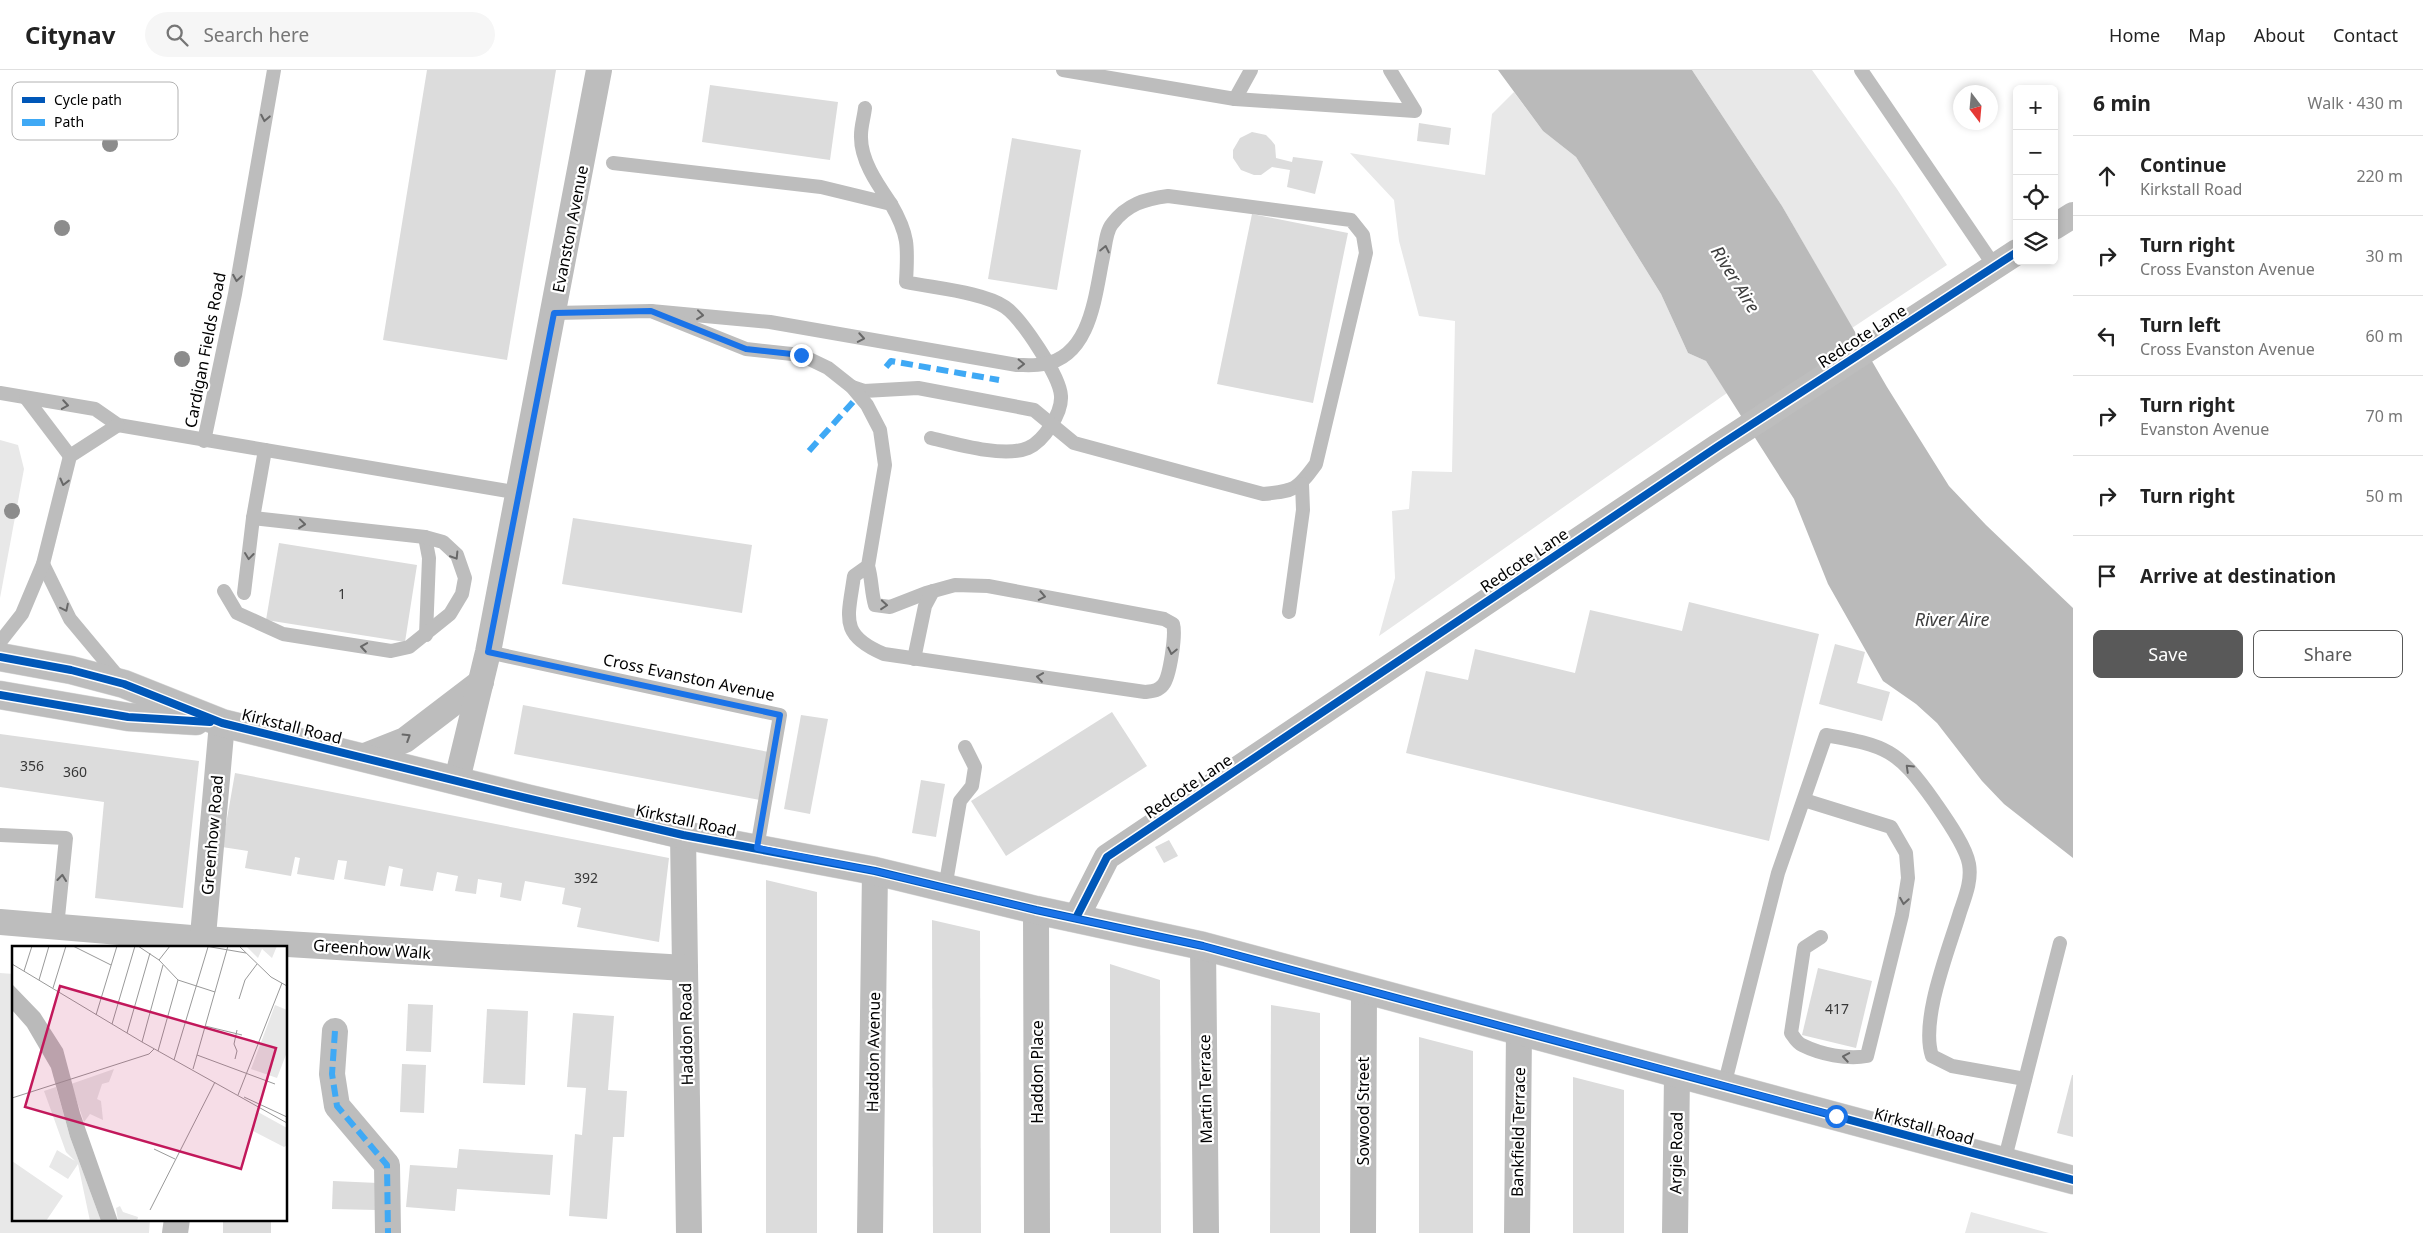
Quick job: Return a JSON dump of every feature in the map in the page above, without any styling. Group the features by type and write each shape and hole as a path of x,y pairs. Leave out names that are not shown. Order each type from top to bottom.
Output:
{"main road":[{"name":"Kirkstall Road","path":"0,657 71,670 124,684 222,723 683,835 875,871 1036,910 1203,946 2073,1180"},
{"name":"Kirkstall Road","path":"0,695 128,717 222,723"}],"street":[{"name":"Evanston Avenue","path":"457,780 482,682 520,494 600,70"},
{"path":"2058,224 2073,215"},
{"name":"Redcote Lane","path":"1076,918 1107,857 1717,448 2013,255"},
{"path":"362,757 405,740 482,682"},
{"name":"Greenhow Road","path":"202,943 222,723"},
{"name":"Haddon Road","path":"683,835 689,1233"},
{"name":"Haddon Avenue","path":"870,1233 875,871"},
{"name":"Haddon Place","path":"1036,910 1037,1233"},
{"name":"Greenhow Walk","path":"0,922 202,943 260,946"},
{"name":"Martin Terrace","path":"1203,946 1206,1233"},
{"name":"Greenhow Walk","path":"288,947 685,968"},
{"name":"Sowood Street","path":"1363,1233 1364,989"},
{"path":"335,1031 332,1074 337,1106 387,1165 388,1233"},
{"name":"Bankfield Terrace","path":"1517,1233 1519,1031"},
{"name":"Argie Road","path":"1675,1233 1677,1074"},
{"path":"176,1233 177,1220"}],"lane":[{"name":"Cardigan Fields Road","path":"274,70 235,294 204,441 520,494"},
{"path":"1063,70 1235,99 1415,111 1390,70"},
{"path":"1235,99 1251,70"},
{"path":"1861,70 1995,267"},
{"path":"865,108 860,137 872,177 902,223 908,243 906,282 986,298 1005,307 1048,362 1061,396 1053,426 1028,448 994,452 931,438"},
{"path":"613,163 821,187 891,204"},
{"path":"554,313 651,311 770,322 1017,365 1048,362 1067,355 1085,333 1110,226 1127,208 1142,200 1168,196 1351,220 1363,235 1366,253 1316,464 1302,484 1287,492 1263,494 1074,443 1034,410 918,388 864,391 852,386 828,368 801,355 746,349 651,311"},
{"path":"852,386 867,405 880,430 885,465 868,566 872,579 871,591 876,605 890,607 955,585 988,586 1164,619 1173,624 1176,632 1165,683 1158,690 1145,692 884,654 866,646 855,636 849,622 854,576 868,566"},
{"path":"0,393 95,409 118,425 204,441"},
{"path":"26,398 70,456"},
{"path":"0,642 22,614 43,564 70,456 118,425"},
{"path":"244,593 253,518 265,450"},
{"path":"1289,612 1303,510 1302,484"},
{"path":"224,591 237,613 284,634 391,651 409,647 426,635 450,614 462,594 464,578 457,556 443,542 425,537 253,518"},
{"path":"425,537 429,558 426,635"},
{"path":"43,564 70,619 124,684"},
{"path":"914,659 925,606 933,591"},
{"name":"Cross Evanston Avenue","path":"488,652 780,715 757,848"},
{"path":"1724,1086 1778,873 1826,735 1871,743 1893,754 1914,772 1938,807 1969,863 1968,884 1929,1023 1928,1043 1932,1056 1952,1066 2024,1079"},
{"path":"945,888 960,801 972,786 976,767 965,747"},
{"path":"1804,800 1892,827 1906,853 1908,878 1902,915 1867,1056 1853,1059 1823,1052 1800,1044 1791,1033 1804,948 1821,937"},
{"path":"0,834 66,838 57,927"},
{"path":"2004,1162 2060,943"}],"shaded area":[{"path":"1692,70 1812,70 1897,189 1947,265 1852,328 1782,206"},
{"path":"1514,92 1543,131 1576,157 1661,294 1688,353 1706,361 1727,393 1379,636 1395,578 1392,511 1409,509 1412,471 1452,472 1455,321 1419,316 1399,241 1394,200 1350,153 1485,175 1492,114"},
{"path":"0,440 18,445 24,469 0,598"},
{"path":"0,973 12,974 12,1220 150,1220 149,1233 0,1233"},
{"path":"1971,1212 2049,1233 1965,1233"}],"water":[{"name":"River Aire","path":"1498,70 1692,70 1782,206 1887,387 1949,486 1986,525 2073,608 2073,858 2004,804 1982,781 1937,723 1916,704 1883,681 1828,584 1794,499 1706,361 1688,353 1661,294 1576,157 1543,131"}],"building":[{"path":"427,70 556,70 507,360 383,340"},
{"path":"710,85 838,102 830,160 702,142"},
{"path":"1419,123 1451,128 1449,145 1417,141"},
{"path":"1252,132 1266,135 1271,140 1275,145 1276,158 1292,162 1293,157 1323,161 1315,194 1287,187 1290,170 1272,167 1261,175 1254,175 1241,170 1233,158 1233,150 1240,138"},
{"path":"1012,138 1081,150 1057,290 988,279"},
{"path":"1252,214 1348,233 1313,403 1217,384"},
{"path":"573,518 752,545 742,613 562,584"},
{"path":"279,543 417,565 405,642 266,620"},
{"path":"1689,602 1819,634 1769,841 1406,753 1426,671 1468,680 1475,649 1575,673 1590,610 1682,631"},
{"path":"1835,644 1865,652 1857,683 1890,692 1882,721 1819,704"},
{"path":"523,705 769,752 760,800 514,754"},
{"path":"1112,712 1147,766 1006,856 971,801"},
{"path":"801,715 828,719 810,814 784,809"},
{"path":"0,734 199,761 183,908 95,898 104,802 0,787"},
{"path":"235,773 669,858 659,942 577,927 581,908 562,904 565,888 525,881 521,901 500,897 502,883 478,879 476,894 455,891 458,876 437,872 433,891 400,886 403,869 389,866 385,886 344,879 347,861 338,860 334,880 297,874 300,858 295,857 291,876 245,868 248,851 222,847"},
{"path":"921,780 945,784 936,837 912,833"},
{"path":"1169,840 1178,856 1164,863 1155,847"},
{"path":"766,880 817,892 817,1233 766,1233"},
{"path":"932,920 980,931 981,1233 933,1233"},
{"path":"1110,964 1160,980 1161,1233 1110,1233"},
{"path":"1818,968 1872,981 1856,1048 1802,1035"},
{"path":"408,1004 433,1005 431,1052 406,1051"},
{"path":"1271,1005 1320,1013 1320,1233 1270,1233"},
{"path":"487,1009 528,1011 525,1085 483,1083"},
{"path":"573,1013 614,1016 608,1090 627,1091 624,1137 613,1137 607,1219 569,1216 575,1134 582,1135 586,1088 567,1087"},
{"path":"1419,1037 1473,1051 1473,1233 1419,1233"},
{"path":"402,1064 426,1065 424,1113 400,1112"},
{"path":"2073,1075 2073,1137 2057,1133"},
{"path":"1573,1077 1624,1090 1624,1233 1573,1233"},
{"path":"459,1149 553,1155 550,1195 457,1189 455,1211 406,1207 410,1165 457,1168"},
{"path":"333,1181 378,1183 377,1210 332,1209"},
{"path":"223,1220 271,1220 271,1233 223,1233"}],"marked path":[{"path":"886,367 891,361 999,380"},
{"path":"809,451 853,402"},
{"path":"335,1031 332,1074 337,1106 387,1165 388,1233"}],"cycle path":[{"path":"1076,918 1107,857 1717,447 2013,255"},
{"path":"0,657 71,670 124,684 222,723 526,798 683,835 875,871 1036,910 1203,946 2073,1180"},
{"path":"0,695 128,717 210,722"}],"route":[{"path":"801,355 746,349 651,311 554,313 488,652 780,715 757,848 875,871 1036,910 1203,946 1836,1116"}]}
